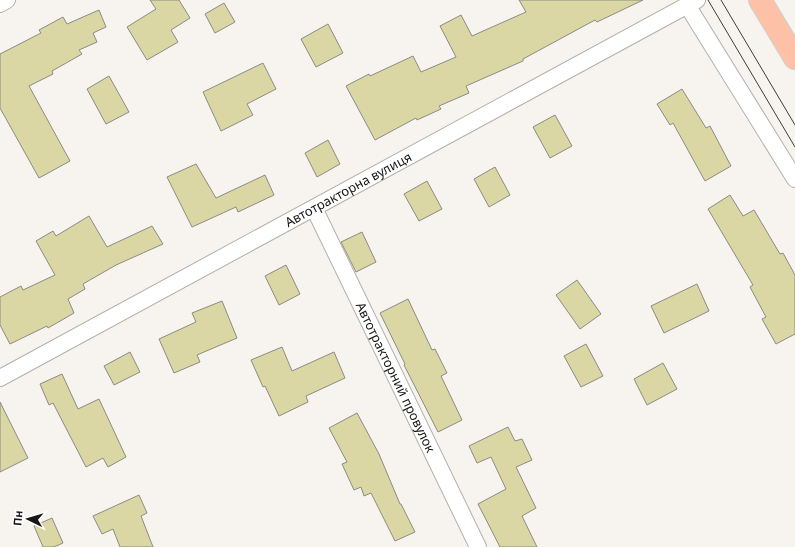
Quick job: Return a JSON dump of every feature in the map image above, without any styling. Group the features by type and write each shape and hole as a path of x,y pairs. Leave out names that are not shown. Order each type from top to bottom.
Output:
{"main road":[{"path":"760,0 795,58"}],"street":[{"path":"0,4 7,0"},
{"path":"692,3 795,179"},
{"name":"Автотракторна вулиця","path":"0,378 692,3"},
{"name":"Автотракторний провулок","path":"314,208 478,547"}],"building":[{"path":"150,0 179,0 190,18 171,30 178,42 147,60 127,27 156,9"},
{"path":"519,0 643,0 597,22 595,20 523,59 523,61 466,86 469,93 439,106 441,109 417,120 416,118 375,140 346,86 369,74 370,76 413,56 421,72 456,57 440,26 461,15 472,36 526,12"},
{"path":"224,3 235,22 215,33 205,14"},
{"path":"99,10 106,27 93,33 97,42 79,50 82,54 52,71 53,74 29,86 70,161 39,178 0,108 0,54 41,33 39,30 63,17 67,24"},
{"path":"328,24 343,53 316,67 301,39"},
{"path":"263,63 276,89 247,104 253,115 221,131 203,92"},
{"path":"109,76 129,112 106,124 87,89"},
{"path":"682,89 706,128 710,126 731,166 705,181 673,123 670,125 657,104"},
{"path":"555,115 572,146 550,158 533,127"},
{"path":"328,140 340,164 317,177 305,153"},
{"path":"196,164 216,198 265,175 274,195 238,212 236,207 192,227 167,177"},
{"path":"495,167 510,195 489,207 474,179"},
{"path":"427,181 442,209 419,221 404,194"},
{"path":"730,195 743,216 754,210 780,254 783,253 795,275 795,334 776,344 762,319 766,317 750,287 753,285 708,209"},
{"path":"89,216 107,247 152,226 163,244 116,265 83,284 85,289 68,299 74,313 48,328 47,326 10,344 0,325 0,297 21,286 23,290 55,275 36,241 53,231 56,236"},
{"path":"362,232 376,262 356,272 341,242"},
{"path":"286,265 300,294 279,305 265,276"},
{"path":"577,280 601,314 580,329 556,295"},
{"path":"697,284 709,311 664,333 651,306"},
{"path":"408,299 432,350 435,349 447,373 441,376 462,420 438,432 404,365 405,364 380,313"},
{"path":"222,301 237,338 197,355 200,362 174,373 159,339 196,322 192,313"},
{"path":"586,344 603,376 581,387 564,356"},
{"path":"282,347 292,371 334,352 345,378 306,396 308,402 279,416 265,386 263,387 251,360"},
{"path":"130,352 140,372 114,385 104,366"},
{"path":"663,363 677,389 647,405 634,379"},
{"path":"62,374 78,409 99,399 126,457 108,467 103,458 86,467 53,403 49,405 40,384"},
{"path":"0,402 28,458 0,472"},
{"path":"357,413 379,454 400,504 415,532 395,541 371,493 364,496 361,487 354,490 342,464 347,462 329,428"},
{"path":"508,427 515,441 522,439 532,460 516,467 536,508 522,516 537,547 500,547 478,504 506,489 491,457 477,463 469,446"},
{"path":"139,495 147,513 141,516 153,547 120,547 113,529 102,534 93,516"},
{"path":"52,518 63,543 54,547 43,547 34,526"}],"tram line":[{"path":"708,0 795,147"},
{"path":"721,0 795,125"}]}
